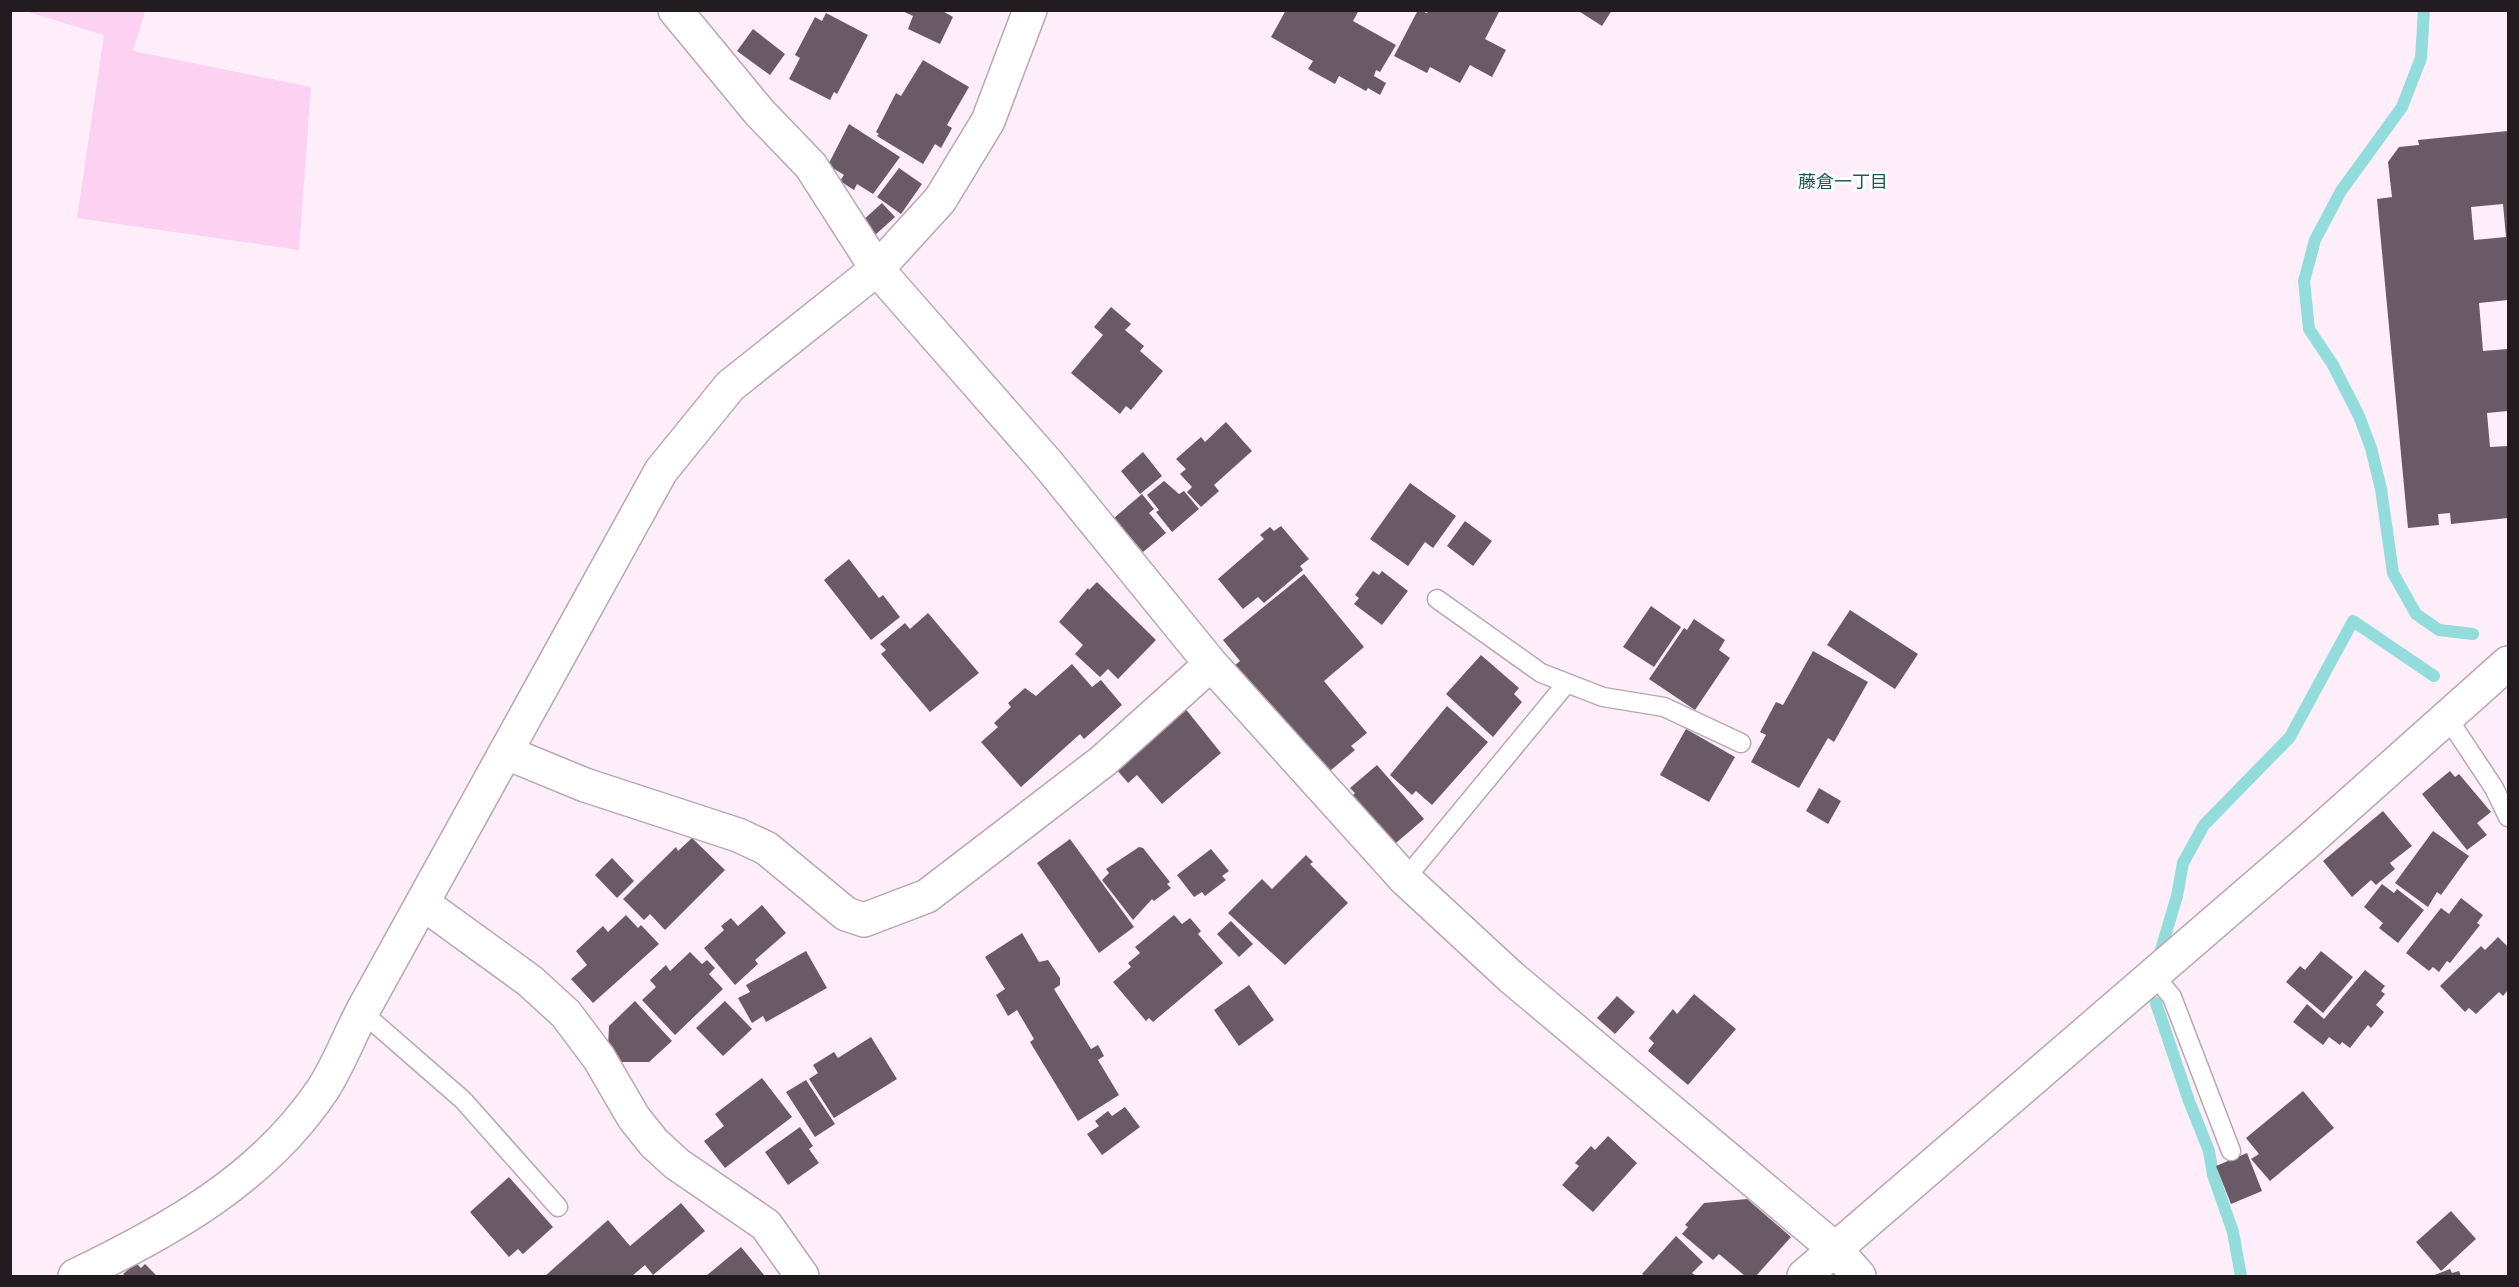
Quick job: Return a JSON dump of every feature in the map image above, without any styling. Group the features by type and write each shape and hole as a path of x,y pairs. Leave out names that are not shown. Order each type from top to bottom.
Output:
{"street":[{"path":"675,10 760,113 811,166 877,269 1048,464 1211,664 1405,879 1511,976 1836,1249 1859,1276"},
{"path":"75,1276 154,1238 218,1197 268,1155 301,1119 324,1088 362,1012 424,904 661,471 730,386 877,269 940,200 988,121 1030,10"},
{"path":"1804,1276 2154,975 2508,663"},
{"path":"507,753 585,784 727,831 766,848 846,914 864,920 927,896 1103,761 1211,664"},
{"path":"424,904 530,981 566,1014 599,1058 634,1118 654,1143 677,1164 766,1225 802,1276"}],"lane":[{"path":"1437,599 1541,673 1603,697 1664,707 1741,743"},
{"path":"1405,879 1566,684"},
{"path":"2447,717 2494,788 2508,817"},
{"path":"2154,975 2172,997 2231,1151"},
{"path":"362,1012 463,1100 558,1207"}],"shaded area":[{"path":"25,11 145,11 133,51 311,87 299,250 77,218 104,35"}],"building":[{"path":"900,10 941,10 953,17 940,44 908,29 913,16"},
{"path":"1286,10 1359,10 1353,21 1396,45 1380,72 1376,70 1374,76 1386,83 1380,95 1368,88 1366,91 1339,76 1335,84 1308,69 1313,61 1271,37"},
{"path":"1418,10 1427,13 1429,10 1500,10 1485,39 1506,50 1492,77 1470,65 1460,83 1430,67 1427,73 1394,56"},
{"path":"1577,10 1612,10 1602,26"},
{"path":"826,13 868,35 837,94 834,92 830,100 789,79 800,58 795,55 815,17 822,21"},
{"path":"753,29 785,54 770,75 737,51"},
{"path":"923,60 969,87 947,125 952,128 941,148 935,144 923,164 877,136 879,134 876,132 896,93 901,96"},
{"path":"849,124 900,157 873,194 857,184 854,190 840,181 844,175 828,165"},
{"path":"2508,131 2508,300 2479,303 2483,351 2508,349 2508,411 2487,413 2490,447 2508,446 2508,518 2451,524 2450,513 2438,514 2439,525 2408,528 2377,199 2392,197 2388,162 2399,147 2419,145 2418,140","holes":["2503,204 2506,237 2474,240 2471,207"]},
{"path":"899,168 922,184 901,214 877,197"},
{"path":"882,203 895,217 874,236 861,222"},
{"path":"1111,307 1131,324 1125,330 1144,346 1140,351 1163,371 1131,410 1126,406 1120,414 1071,373 1103,335 1094,327"},
{"path":"1226,422 1252,451 1214,485 1219,491 1201,507 1187,492 1192,487 1180,474 1186,469 1176,459 1201,437 1205,442"},
{"path":"1143,452 1162,476 1140,494 1121,471"},
{"path":"1164,481 1179,494 1184,491 1199,509 1172,532 1156,512 1159,510 1147,495"},
{"path":"1410,483 1456,516 1433,548 1425,542 1408,566 1370,539"},
{"path":"1142,494 1154,509 1149,513 1166,533 1143,552 1114,518"},
{"path":"1465,521 1492,541 1473,566 1447,546"},
{"path":"1281,526 1309,559 1300,566 1303,570 1264,603 1258,597 1243,609 1218,579 1264,539 1260,535 1270,527 1274,531"},
{"path":"849,559 879,598 883,595 900,617 871,640 824,580"},
{"path":"1373,571 1379,575 1382,571 1408,591 1382,625 1354,604 1359,598 1355,595"},
{"path":"1304,574 1364,647 1324,681 1367,733 1351,746 1355,750 1325,775 1234,666 1240,661 1223,640"},
{"path":"1097,582 1156,640 1118,679 1108,669 1100,677 1075,654 1083,645 1059,622 1088,588 1089,590"},
{"path":"1651,606 1681,627 1654,667 1623,647"},
{"path":"1850,610 1918,654 1895,689 1827,645"},
{"path":"928,613 979,673 930,712 881,654 886,650 880,644 905,623 910,629"},
{"path":"1694,619 1725,640 1719,650 1730,658 1695,710 1649,679 1684,628 1687,630"},
{"path":"1813,651 1868,682 1834,742 1828,738 1799,788 1751,762 1766,735 1760,732 1776,702 1783,705"},
{"path":"1481,655 1519,688 1514,694 1522,702 1493,737 1446,694"},
{"path":"1072,664 1092,687 1101,680 1122,705 1084,739 1080,734 1021,787 981,742 998,727 994,723 1011,707 1008,703 1025,688 1036,696"},
{"path":"1180,702 1221,753 1162,804 1137,775 1128,783 1117,770"},
{"path":"1447,706 1488,742 1432,805 1416,791 1412,795 1390,775"},
{"path":"1686,729 1735,757 1709,802 1660,775"},
{"path":"1377,765 1424,819 1390,848 1348,800 1355,793 1350,788"},
{"path":"2450,771 2455,777 2459,774 2491,812 2477,823 2487,835 2467,850 2422,794"},
{"path":"1819,788 1841,801 1828,824 1806,811"},
{"path":"2383,811 2412,846 2390,863 2395,869 2376,885 2371,880 2352,897 2323,861"},
{"path":"2433,831 2469,856 2441,895 2437,892 2428,907 2395,883"},
{"path":"692,838 725,870 665,930 650,914 644,920 623,899 676,847 678,851"},
{"path":"1070,839 1134,927 1099,953 1037,863"},
{"path":"1139,847 1143,848 1170,882 1167,884 1171,888 1154,901 1152,899 1133,920 1102,880 1109,873 1106,869"},
{"path":"1211,849 1229,871 1222,876 1226,880 1205,896 1202,892 1194,897 1177,875"},
{"path":"1306,855 1313,862 1310,864 1348,903 1285,965 1228,913 1262,879 1272,889"},
{"path":"612,858 634,881 617,898 595,875"},
{"path":"2382,884 2394,893 2397,889 2424,910 2398,943 2379,928 2383,923 2364,907"},
{"path":"2461,898 2483,915 2477,923 2480,925 2450,963 2447,961 2439,972 2433,967 2429,971 2406,953 2441,908 2449,914"},
{"path":"762,905 786,933 755,960 758,964 735,985 704,948 724,930 721,926 731,918 738,926"},
{"path":"626,915 638,928 641,925 659,944 593,1003 571,979 587,965 576,951 603,926 608,932"},
{"path":"1174,915 1182,924 1190,918 1201,931 1198,934 1223,963 1153,1022 1149,1018 1146,1021 1113,982 1131,967 1128,963 1140,953 1135,947"},
{"path":"1231,921 1253,944 1239,957 1217,934"},
{"path":"1022,933 1039,962 1048,960 1060,978 1060,985 1054,989 1091,1049 1098,1045 1104,1056 1098,1060 1119,1095 1078,1121 1030,1042 1034,1039 1017,1010 1008,1016 996,995 1005,989 985,957"},
{"path":"2498,937 2508,947 2508,990 2503,996 2499,992 2476,1014 2469,1008 2465,1012 2440,986 2481,946 2485,950"},
{"path":"806,951 827,988 766,1022 763,1016 752,1023 738,998 750,992 746,985"},
{"path":"2321,951 2353,977 2323,1013 2286,982 2300,966 2305,970"},
{"path":"690,952 702,964 707,960 715,968 709,974 723,989 675,1035 642,1000 656,987 650,980 666,965 670,971"},
{"path":"2365,970 2385,986 2381,991 2385,994 2376,1005 2384,1012 2371,1028 2368,1025 2350,1048 2342,1042 2340,1045 2329,1037 2323,1045 2293,1022 2307,1004 2324,1019"},
{"path":"1249,985 1274,1020 1239,1046 1214,1010"},
{"path":"1694,994 1736,1029 1688,1085 1648,1051 1654,1043 1649,1038 1673,1009 1677,1014"},
{"path":"1617,996 1635,1012 1615,1034 1597,1018"},
{"path":"635,1001 672,1041 649,1062 622,1062 608,1048 609,1026"},
{"path":"725,1001 752,1029 723,1056 696,1028"},
{"path":"871,1037 897,1079 834,1118 809,1079 818,1073 813,1065 834,1052 838,1058"},
{"path":"762,1078 792,1117 725,1168 704,1141 724,1126 715,1114"},
{"path":"806,1080 835,1124 815,1137 786,1092"},
{"path":"2303,1091 2334,1128 2270,1181 2251,1159 2259,1154 2246,1138"},
{"path":"1125,1107 1140,1127 1102,1155 1087,1134 1099,1126 1095,1121 1108,1111 1112,1116"},
{"path":"800,1127 813,1146 809,1149 819,1163 788,1185 765,1152"},
{"path":"1608,1136 1637,1163 1593,1212 1562,1185 1579,1166 1575,1163 1591,1146 1595,1150"},
{"path":"2247,1153 2262,1191 2231,1204 2216,1166"},
{"path":"509,1177 553,1227 523,1254 518,1249 509,1257 470,1212"},
{"path":"1747,1199 1791,1237 1756,1276 1745,1276 1719,1254 1713,1260 1682,1234 1688,1227 1685,1225 1704,1203"},
{"path":"681,1203 705,1231 653,1275 645,1265 632,1276 545,1276 608,1220 630,1246"},
{"path":"2451,1211 2476,1239 2441,1271 2416,1242"},
{"path":"1676,1236 1703,1262 1692,1273 1696,1276 1645,1276 1642,1274"},
{"path":"741,1247 763,1276 706,1276"},
{"path":"136,1263 141,1268 145,1264 157,1276 126,1276 123,1274"},
{"path":"2450,1269 2452,1273 2459,1271 2461,1276 2432,1276"}],"waterway":[{"path":"2424,10 2421,58 2402,107 2341,191 2315,240 2304,281 2309,329 2333,365 2359,416 2371,448 2381,489 2393,573 2416,614 2439,630 2473,634"},
{"path":"2160,953 2177,896 2183,863 2204,825 2290,737 2353,621 2434,676"},
{"path":"2156,1003 2189,1101 2209,1151 2213,1175 2233,1232 2241,1276"}],"district":[{"name":"藤倉一丁目","path":"1843,182"}]}
